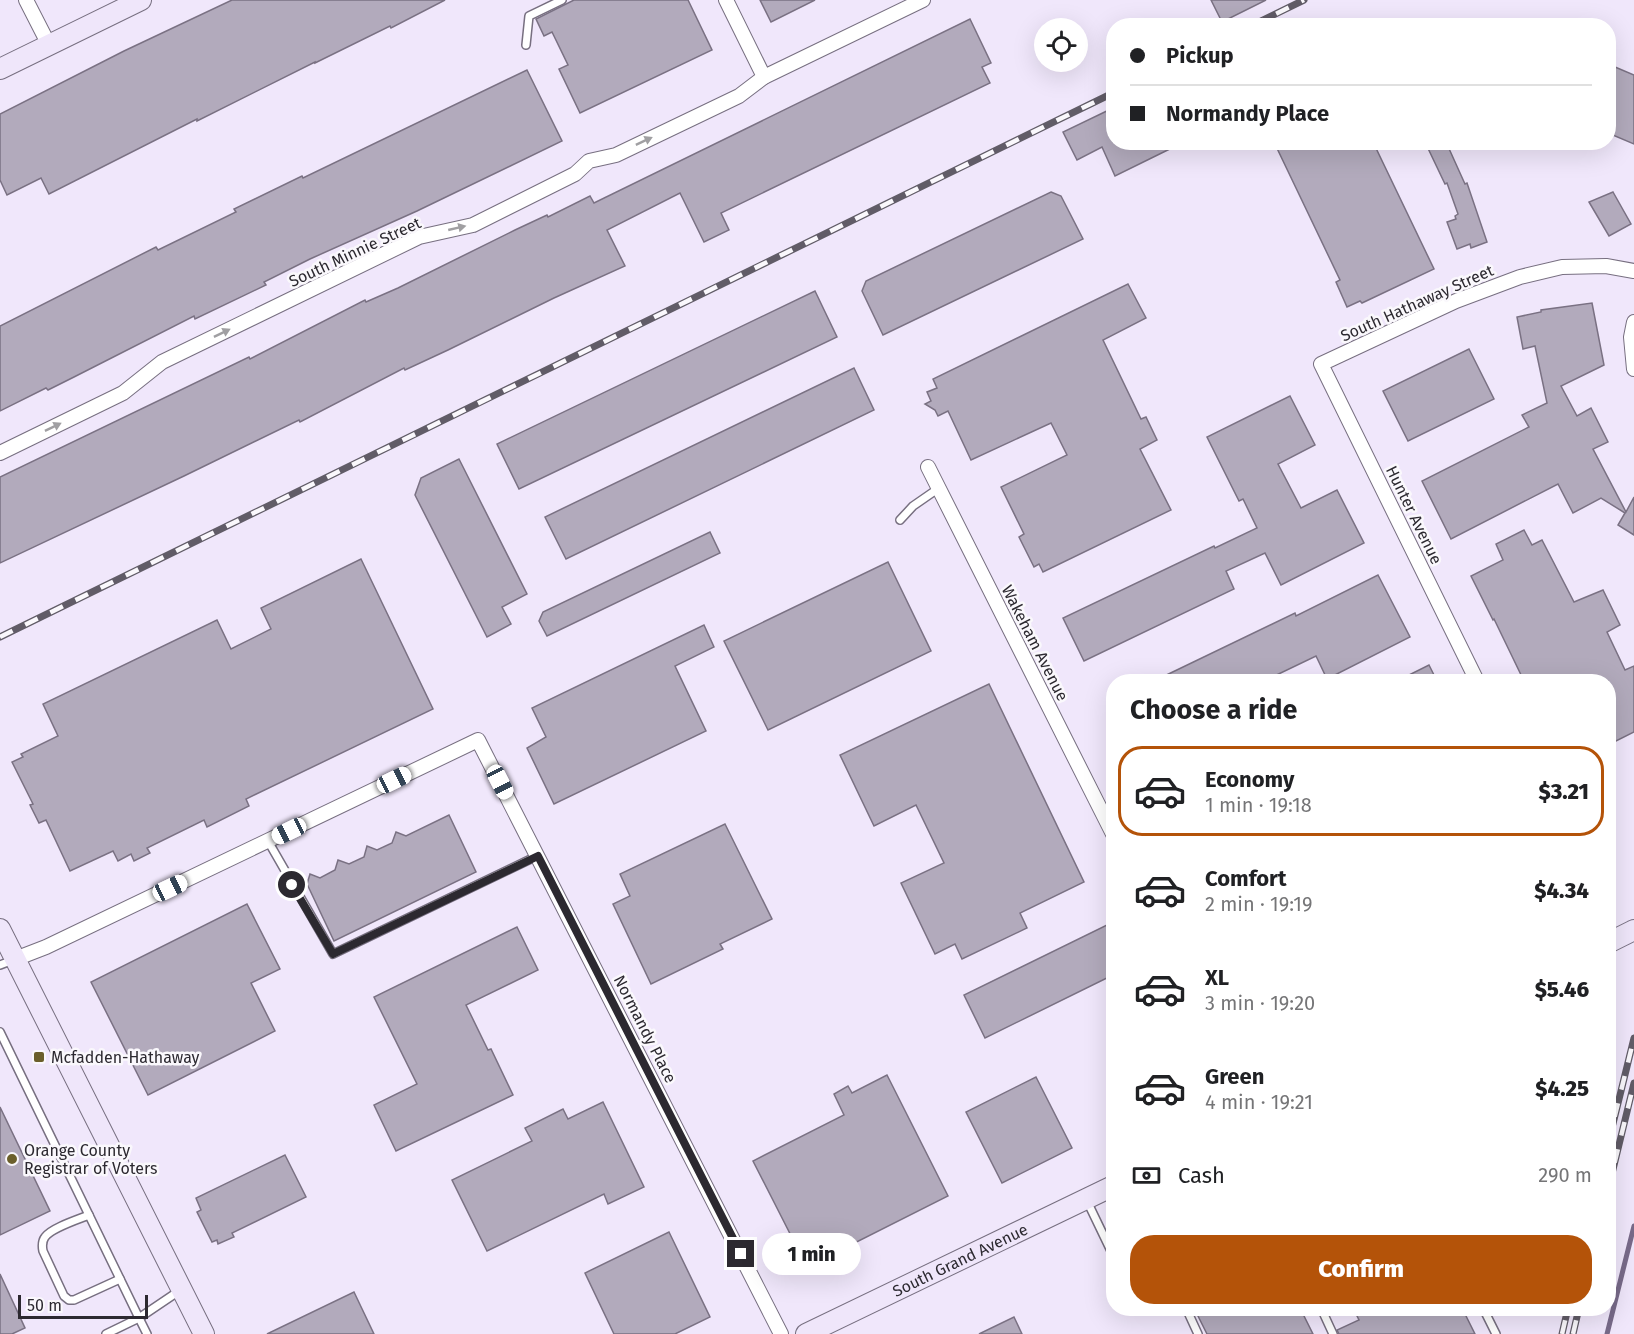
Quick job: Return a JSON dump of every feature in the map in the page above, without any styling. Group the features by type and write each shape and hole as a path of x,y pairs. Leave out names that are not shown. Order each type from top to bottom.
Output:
{"street":[{"path":"27,0 49,45"},
{"path":"0,69 141,0"},
{"path":"726,0 764,77"},
{"name":"South Minnie Street","path":"0,453 123,393 162,362 419,237 473,225 575,174 589,161 616,155 739,96 764,77 923,0"},
{"name":"South Hathaway Street","path":"1322,364 1456,302 1520,278 1562,267 1606,267 1634,271"},
{"path":"1634,322 1631,337 1634,369"},
{"name":"Hunter Avenue","path":"1322,364 1474,674"},
{"name":"Wakeham Avenue","path":"928,467 1106,820"},
{"name":"Normandy Place","path":"268,841 478,740 781,1334"},
{"path":"8,962 46,947 268,841"},
{"path":"0,929 8,962 204,1334"},
{"path":"1616,939 1634,930"},
{"name":"South Grand Avenue","path":"806,1334 1106,1189"}],"lane":[{"path":"526,45 529,16 562,0"},
{"path":"900,520 913,506 939,488"},
{"path":"268,841 333,954 538,856"},
{"path":"0,1032 147,1334"},
{"path":"1086,1199 1106,1240"},
{"path":"89,1215 50,1232 42,1244 43,1251 64,1296 69,1300 74,1300 120,1279"},
{"path":"106,1334 139,1318 182,1290"},
{"path":"1190,1316 1198,1334"},
{"path":"1324,1316 1333,1334"},
{"path":"1487,1316 1496,1334"}],"building":[{"path":"232,0 445,0 197,121 197,119 49,194 41,178 7,195 0,180 0,114 124,51"},
{"path":"574,0 688,0 712,50 580,113 559,69 568,65 552,32 544,36 536,19"},
{"path":"760,0 815,0 771,22"},
{"path":"1211,0 1266,0 1230,18 1220,18"},
{"path":"970,19 991,63 982,67 990,83 721,213 729,230 704,242 680,193 607,230 625,266 405,370 404,368 300,422 299,420 0,563 0,477 249,357 250,359 365,300 366,302 398,288 547,215 548,217 590,196 594,203"},
{"path":"1616,67 1634,75 1634,144 1616,136"},
{"path":"527,70 562,141 417,211 310,259 264,282 266,285 195,319 194,316 48,390 46,388 0,411 0,326 156,247 158,250 236,212 234,209"},
{"path":"1106,111 1106,150 1168,150 1115,176 1102,147 1077,160 1063,132"},
{"path":"1278,150 1377,150 1434,269 1362,303 1360,301 1347,307 1336,282 1340,280"},
{"path":"1429,150 1450,150 1465,184 1467,183 1487,242 1471,248 1470,244 1457,249 1447,222 1456,219 1455,216 1458,214 1447,183 1445,184"},
{"path":"1051,192 1061,196 1083,239 883,335 862,291 866,281"},
{"path":"1613,192 1631,224 1609,236 1589,202"},
{"path":"1128,284 1146,318 1103,340 1141,419 1146,417 1157,440 1140,449 1171,510 1043,572 1039,564 1034,567 1019,537 1024,534 1001,487 1067,455 1051,423 971,460 948,411 938,416 935,410 925,404 931,401 927,392 937,388 933,379"},
{"path":"815,291 837,337 519,489 497,444"},
{"path":"1592,303 1604,365 1561,386 1577,416 1591,408 1608,442 1593,449 1626,512 1634,497 1634,535 1618,525 1625,513 1601,498 1573,513 1558,484 1451,539 1422,481 1529,427 1522,415 1547,403 1535,346 1523,349 1517,317 1541,312 1541,310"},
{"path":"1469,349 1494,399 1408,441 1383,391"},
{"path":"854,368 874,410 566,559 545,517"},
{"path":"1290,396 1315,445 1278,464 1301,508 1337,490 1364,543 1281,585 1265,553 1226,571 1234,589 1084,661 1063,618 1257,528 1243,499 1239,501 1207,437"},
{"path":"459,459 527,594 502,607 511,624 487,637 415,495 421,478"},
{"path":"1524,530 1532,545 1542,540 1574,602 1603,590 1620,625 1607,632 1625,670 1634,666 1634,732 1616,741 1616,674 1521,674 1471,576 1503,560 1496,544"},
{"path":"710,532 720,553 547,636 539,621 543,612"},
{"path":"361,559 433,709 246,799 249,806 207,827 204,820 147,848 150,853 134,861 131,854 118,861 113,851 70,871 46,820 39,823 30,805 33,804 12,762 23,757 21,754 58,736 43,704 217,620 231,649 271,629 261,608"},
{"path":"888,562 931,651 768,730 724,641"},
{"path":"1378,575 1410,637 1337,674 1325,674 1316,656 1279,674 1169,674 1295,613 1296,616"},
{"path":"704,625 714,647 675,666 706,731 554,804 527,748 546,737 532,708"},
{"path":"1429,665 1434,674 1411,674"},
{"path":"989,684 1084,882 1020,913 1027,928 962,959 955,944 935,954 901,883 944,863 916,805 874,826 840,755"},
{"path":"449,815 476,872 334,941 307,884 310,874 320,878 335,870 338,860 349,864 364,857 367,846 377,850 392,843 396,832 406,836"},
{"path":"725,824 772,919 720,944 723,949 651,984 613,904 630,896 620,874"},
{"path":"247,904 280,969 251,983 275,1031 148,1095 91,982"},
{"path":"1106,925 1106,978 985,1038 964,995"},
{"path":"517,927 538,970 466,1005 513,1095 396,1151 374,1105 417,1084 374,997"},
{"path":"887,1075 948,1196 807,1267 753,1161 844,1115 834,1094 848,1086 852,1093"},
{"path":"1036,1077 1072,1148 1002,1183 966,1112"},
{"path":"603,1102 644,1187 608,1204 604,1194 487,1251 452,1180 532,1141 525,1128 563,1109 568,1119"},
{"name":"Orange County Registrar of Voters","path":"0,1107 50,1211 0,1235"},
{"path":"285,1155 306,1197 232,1233 234,1237 218,1244 217,1240 212,1242 197,1212 201,1210 196,1198"},
{"path":"669,1232 710,1317 675,1334 614,1334 585,1273"},
{"path":"0,1274 25,1328 12,1334 0,1334"},
{"path":"354,1292 374,1334 267,1334"},
{"path":"1198,1316 1304,1316 1313,1334 1207,1334"},
{"path":"1357,1316 1466,1316 1475,1334 1339,1334 1337,1330 1359,1320"},
{"path":"1014,1317 1022,1334 979,1334"}],"waterway":[{"path":"1616,1298 1634,1226"},
{"path":"1607,1334 1612,1316"}],"railway":[{"path":"1267,18 1304,0"},
{"path":"0,637 1106,96"},
{"path":"1616,1111 1634,1038"},
{"path":"1616,1157 1634,1083"},
{"path":"1562,1334 1566,1316"},
{"path":"1573,1334 1577,1316"}],"place":[{"name":"Mcfadden-Hathaway","path":"39,1057"},
{"name":"Orange County Registrar of Voters","path":"12,1159"}],"route":[{"path":"292,885 333,954 538,856 741,1254"}]}
